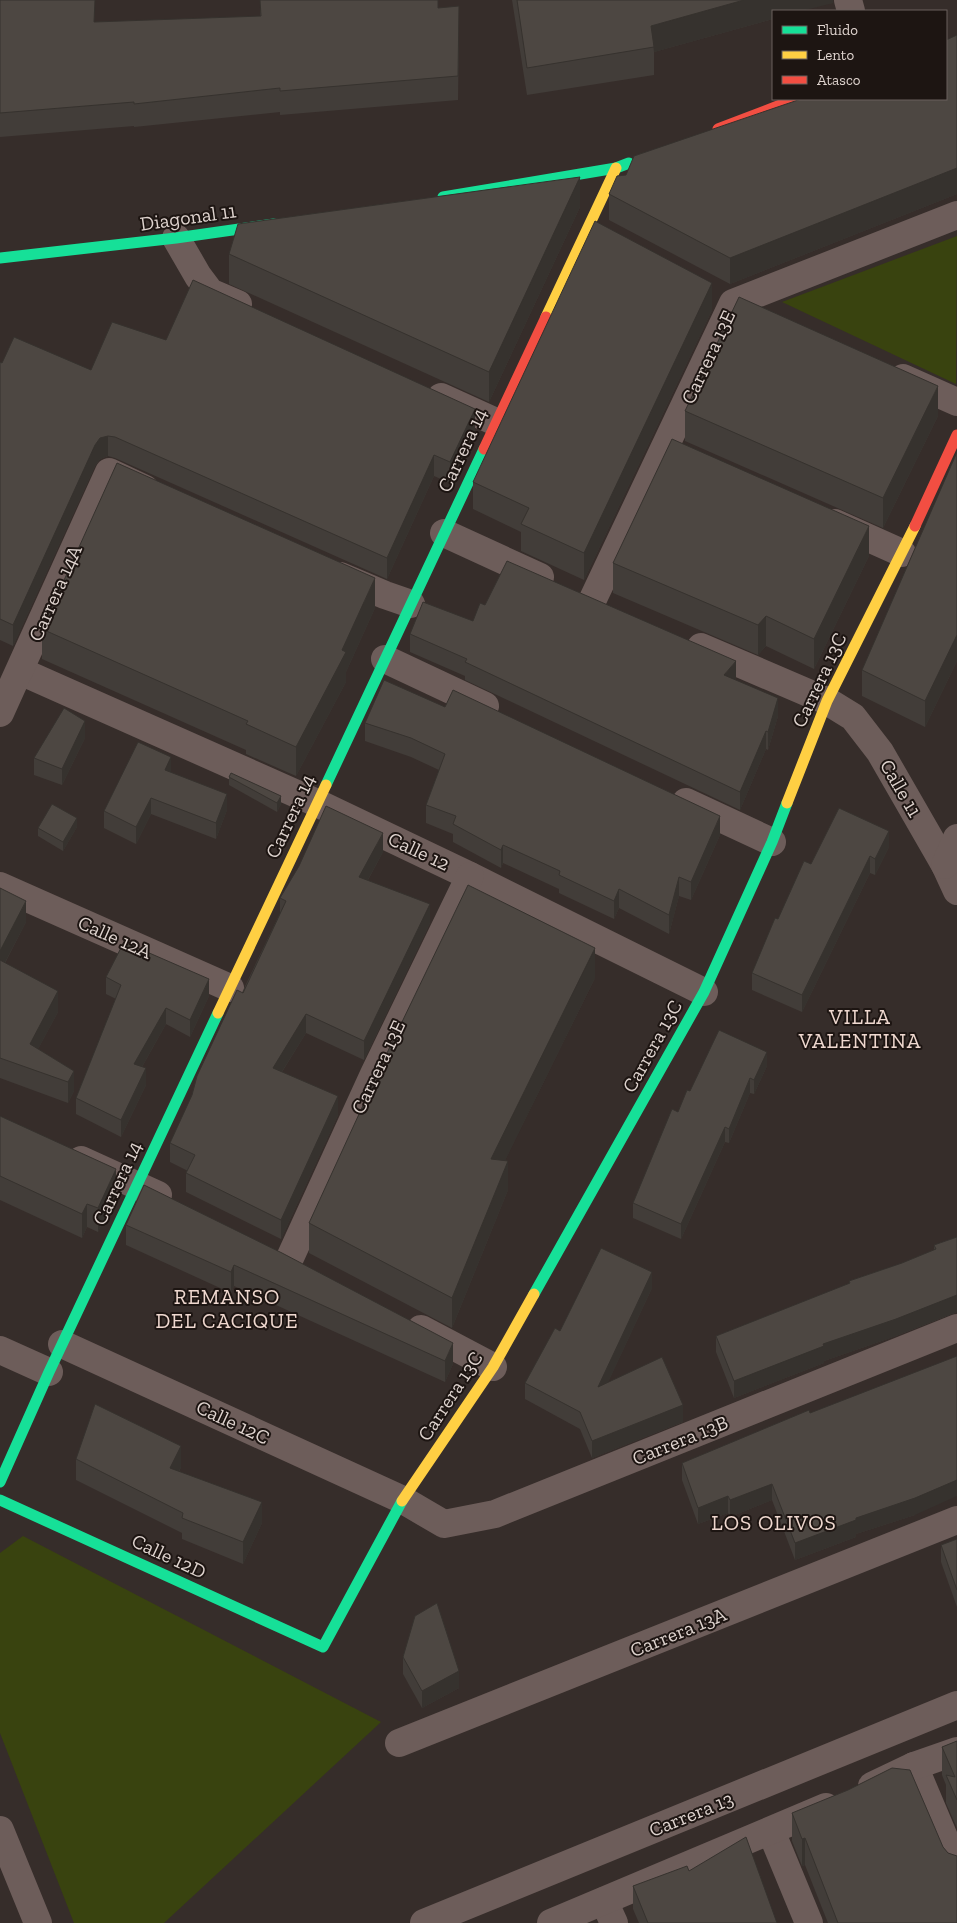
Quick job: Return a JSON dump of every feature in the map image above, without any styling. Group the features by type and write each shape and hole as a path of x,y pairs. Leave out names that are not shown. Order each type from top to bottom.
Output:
{"street":[{"path":"706,133 793,100"},
{"path":"430,200 616,168 643,157"},
{"name":"Carrera 14","path":"0,1482 136,1185 616,168"},
{"name":"Carrera 13E","path":"592,601 674,453 733,303 957,215"},
{"name":"Diagonal 11","path":"0,258 176,238 283,222"},
{"path":"588,227 614,240"},
{"path":"176,238 198,276 210,292 264,316"},
{"path":"708,290 769,319"},
{"path":"876,366 957,402"},
{"path":"416,385 496,422"},
{"name":"Carrera 13C","path":"322,1647 403,1500 493,1367 704,992 772,842 827,701 902,553 957,435"},
{"name":"Carrera 14A","path":"0,712 109,472 171,500"},
{"path":"811,513 902,553"},
{"path":"444,533 619,612"},
{"path":"313,564 384,596 410,604"},
{"name":"Calle 11","path":"674,636 827,701 853,717 880,752 945,865 957,891"},
{"path":"385,659 511,718"},
{"name":"Calle 12","path":"20,671 317,803 470,876 704,992"},
{"path":"664,791 772,842"},
{"path":"945,865 957,838"},
{"name":"Carrera 13E","path":"314,1273 280,1255 374,1074 470,876"},
{"name":"Calle 12A","path":"0,886 230,988"},
{"path":"55,1148 181,1207"},
{"path":"400,1318 493,1367"},
{"name":"Carrera 13B","path":"403,1500 444,1524 495,1514 957,1328"},
{"name":"Calle 12C","path":"62,1344 403,1500"},
{"path":"0,1350 49,1372"},
{"name":"Calle 12D","path":"0,1500 322,1647"},
{"name":"Carrera 13A","path":"400,1744 957,1520"},
{"name":"Carrera 13","path":"424,1923 957,1705"},
{"path":"551,1923 609,1912 771,1831 914,1766 957,1751"},
{"path":"914,1766 957,1868"},
{"path":"0,1830 38,1923"},
{"path":"771,1831 809,1923"}],"green space":[{"path":"957,236 956,384 782,302"},
{"path":"23,1536 381,1722 164,1923 74,1923 0,1733 0,1553"}],"building":[{"path":"0,0 95,0 94,22 261,16 260,0 438,0 438,8 459,6 458,76 280,91 280,88 134,104 134,102 0,113"},
{"path":"517,0 744,0 651,26 654,47 527,68"},
{"path":"957,35 957,168 730,258 609,194 617,176 626,175 634,156 798,100 947,100 947,40"},
{"path":"580,177 489,372 229,254 238,224"},
{"path":"595,221 712,283 584,553 521,524 529,508 473,482"},
{"path":"193,280 475,409 450,462 434,455 387,558 115,437 100,438 95,445 13,625 0,619 0,362 2,363 14,337 91,370 112,322 166,340"},
{"path":"739,297 938,386 883,498 685,411"},
{"path":"672,439 869,526 814,639 766,616 758,625 613,563"},
{"path":"957,452 957,635 925,701 862,670"},
{"path":"117,463 375,578 342,650 346,652 296,747 246,724 248,721 42,629"},
{"path":"507,561 736,661 724,675 778,698 768,732 766,731 740,792 465,662 467,659 410,634 423,602 473,621 480,603 485,605"},
{"path":"384,680 445,707 453,690 720,816 691,882 679,877 669,915 619,889 614,901 559,875 560,871 503,845 501,850 453,824 456,816 426,805 445,754 411,738 365,723"},
{"path":"64,708 85,721 62,769 34,758"},
{"path":"138,742 171,757 165,770 227,794 216,823 151,798 136,827 104,811"},
{"path":"231,773 281,796 277,803 229,777"},
{"path":"52,804 77,818 63,842 38,828"},
{"path":"326,806 383,833 359,877 430,904 364,1041 306,1014 273,1068 338,1096 281,1220 186,1173 195,1155 170,1143 192,1095 197,1076 237,990 243,993 286,901 280,898 299,866"},
{"path":"839,808 889,831 875,859 870,856 802,995 752,973 775,918 778,919 804,861 811,864"},
{"path":"468,885 595,948 491,1159 508,1161 452,1298 309,1223 388,1051"},
{"path":"0,888 26,901 0,951"},
{"path":"124,942 209,979 190,1020 166,1008 134,1064 146,1068 121,1120 76,1098 121,985 106,977"},
{"path":"0,960 58,991 30,1044 74,1071 68,1082 0,1058"},
{"path":"719,1030 767,1052 754,1080 750,1078 729,1129 725,1127 681,1224 633,1203 672,1109 678,1112 687,1090 690,1091"},
{"path":"0,1116 116,1169 98,1208 87,1204 82,1214 0,1176"},
{"path":"144,1185 282,1253 453,1343 445,1361 234,1265 231,1272 126,1225"},
{"path":"957,1237 957,1295 896,1319 823,1344 824,1346 734,1381 716,1336 850,1283 849,1281 902,1263 936,1249 934,1245"},
{"path":"601,1248 652,1272 598,1387 662,1357 683,1405 592,1441 580,1412 525,1383 555,1328 560,1331"},
{"path":"957,1356 957,1480 915,1498 856,1518 856,1520 795,1543 772,1484 730,1500 728,1496 698,1508 682,1463 809,1410 810,1413"},
{"path":"95,1404 181,1446 170,1468 262,1502 243,1542 182,1518 183,1513 76,1459"},
{"path":"957,1539 957,1590 941,1545"},
{"path":"437,1603 459,1671 422,1691 403,1657 415,1616"},
{"path":"957,1741 957,1800 946,1775 955,1777 942,1747"},
{"path":"892,1768 910,1770 943,1847 948,1853 957,1856 957,1923 838,1923 805,1838 802,1839 792,1813 848,1790"},
{"path":"746,1837 777,1923 648,1923 633,1886 687,1866 689,1871"}],"traffic: fast":[{"path":"443,197 616,168 629,163"},
{"path":"0,258 176,238 274,224"},
{"path":"326,785 484,449"},
{"path":"534,1294 704,992 772,842 787,803"},
{"path":"0,1482 49,1372 218,1013"},
{"path":"0,1500 323,1647 402,1501"}],"traffic: slow":[{"path":"546,317 616,168"},
{"path":"787,803 827,701 915,526"},
{"path":"218,1013 326,785"},
{"path":"402,1501 493,1367 534,1294"}],"traffic: jam":[{"path":"718,129 793,100"},
{"path":"484,449 546,317"},
{"path":"915,526 957,435"}],"district":[{"name":"VILLA VALENTINA","path":"860,1028"},
{"name":"REMANSO DEL CACIQUE","path":"227,1308"},
{"name":"LOS OLIVOS","path":"774,1522"}]}
